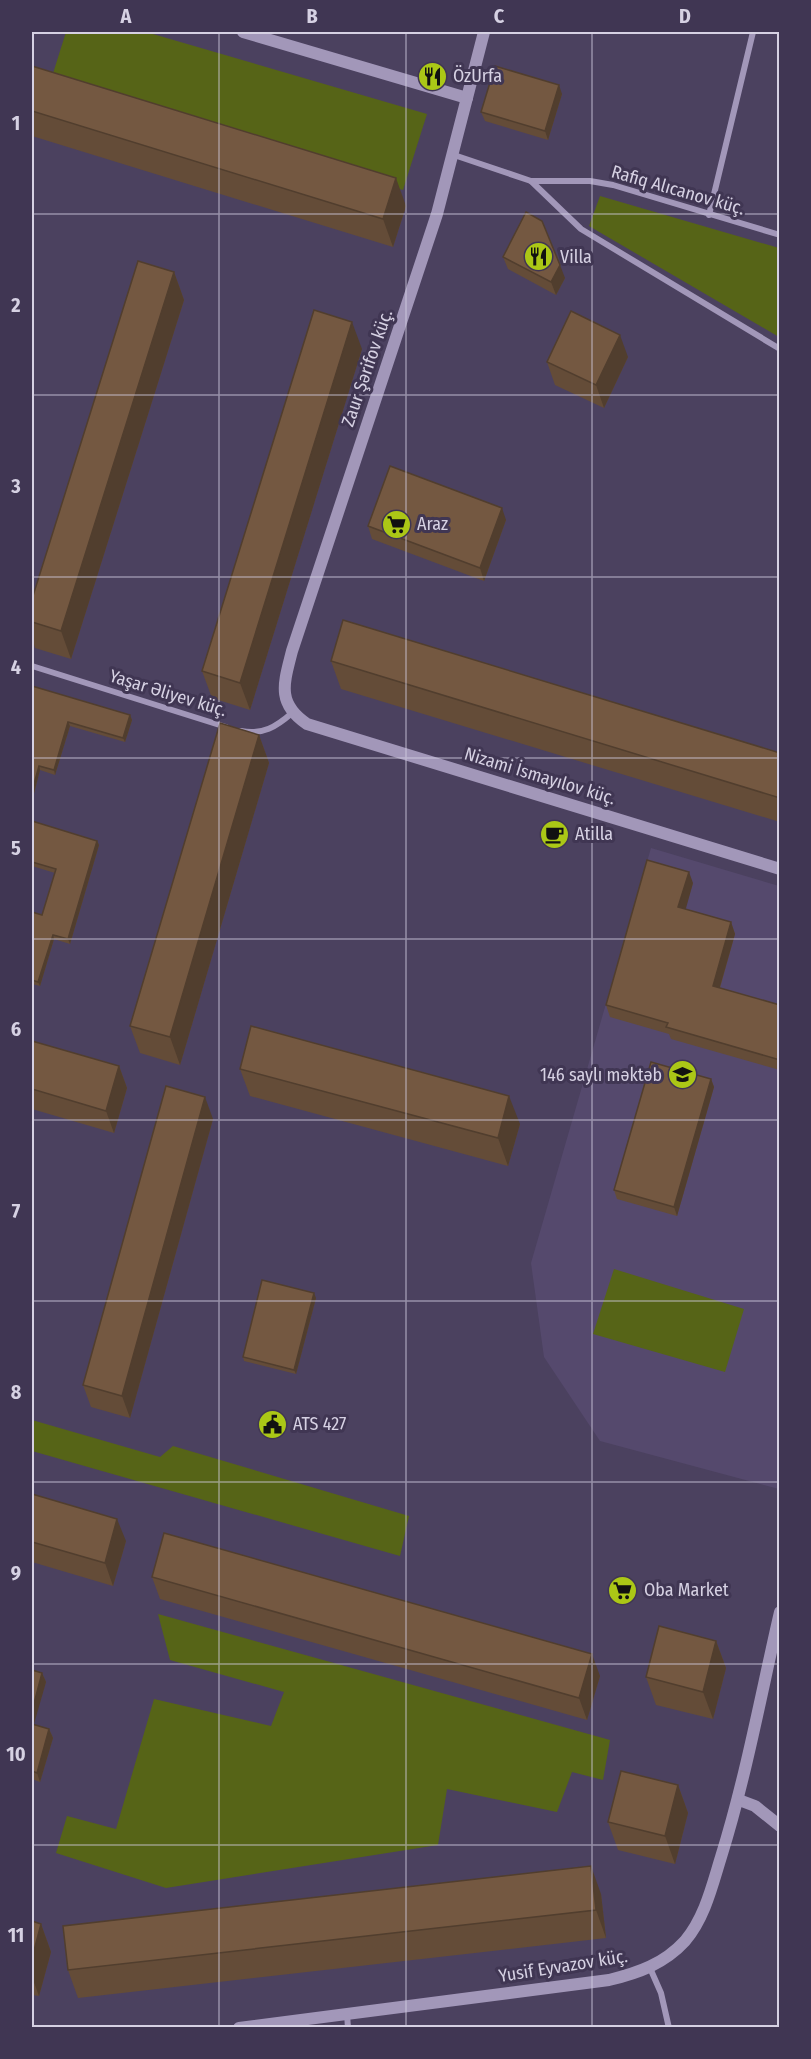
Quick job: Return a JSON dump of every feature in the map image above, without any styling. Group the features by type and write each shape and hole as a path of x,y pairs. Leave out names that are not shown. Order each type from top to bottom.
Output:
{"street":[{"path":"243,32 467,98"},
{"name":"Zaur Şərifov küç.","path":"292,714 287,705 285,686 292,651 418,274 454,155 484,32"},
{"path":"709,215 753,32"},
{"path":"454,155 531,181 558,210 581,229 780,349"},
{"name":"Rafiq Alıcanov küç.","path":"531,181 590,181 613,185 780,235"},
{"name":"Yaşar Əliyev küç.","path":"32,666 162,708 247,732 263,732 277,726 292,714"},
{"name":"Nizami İsmayılov küç.","path":"292,714 307,724 780,869"},
{"name":"Yusif Eyvazov küç.","path":"239,2028 609,1980 651,1968 685,1941 706,1906 739,1800 780,1612"},
{"path":"739,1800 755,1806 780,1826"},
{"path":"651,1968 661,1993 669,2028"},
{"path":"347,2014 348,2028"}],"shaded area":[{"name":"146 saylı məktəb","path":"651,848 779,886 779,1489 600,1441 544,1357 531,1263"}],"green space":[{"path":"66,32 146,32 427,114 403,190 49,86"},
{"path":"600,196 779,248 779,337 589,226"},
{"path":"614,1269 744,1309 725,1372 593,1334"},
{"path":"32,1420 160,1457 173,1446 409,1516 400,1556 32,1451"},
{"path":"158,1614 610,1740 603,1780 572,1772 557,1812 447,1789 438,1845 166,1888 56,1853 67,1816 116,1829 154,1699 271,1726 284,1692 170,1660"}],"building":[{"path":"32,66 396,178 383,219 32,111"},
{"path":"495,66 559,85 545,131 481,112"},
{"path":"526,212 542,221 560,265 551,282 503,257"},
{"path":"138,261 174,272 61,631 32,622 32,599"},
{"path":"314,310 352,322 240,683 202,671"},
{"path":"571,311 620,335 596,385 547,362"},
{"path":"390,466 502,508 480,568 368,526"},
{"path":"343,620 780,753 780,798 331,661"},
{"path":"32,686 130,715 123,738 68,722 54,770 39,766 32,791"},
{"path":"220,723 259,735 170,1037 130,1026"},
{"path":"32,821 97,841 68,939 53,935 38,982 32,980 32,912 42,915 56,869 32,862"},
{"path":"647,860 689,872 678,907 731,922 713,986 780,1005 780,1060 666,1027 668,1023 606,1005"},
{"path":"251,1026 509,1096 498,1138 240,1069"},
{"path":"32,1041 119,1066 106,1111 32,1089"},
{"path":"651,1062 711,1079 674,1207 614,1190"},
{"path":"166,1086 205,1097 122,1396 83,1385"},
{"path":"262,1280 314,1293 294,1370 243,1357"},
{"path":"32,1494 117,1519 105,1563 32,1542"},
{"path":"164,1533 592,1654 579,1698 152,1577"},
{"path":"659,1626 716,1641 703,1692 646,1677"},
{"path":"32,1670 42,1673 32,1711"},
{"path":"32,1724 49,1729 37,1773 32,1771"},
{"path":"621,1771 678,1785 665,1836 608,1822"},
{"path":"591,1866 596,1910 68,1970 63,1926"},
{"path":"32,1921 41,1924 32,1958"}],"place":[{"name":"ÖzUrfa","path":"432,76"},
{"name":"Villa","path":"539,257"},
{"name":"Araz","path":"396,524"},
{"name":"Atilla","path":"554,834"},
{"name":"146 saylı məktəb","path":"683,1075"},
{"name":"ATS 427","path":"272,1424"},
{"name":"Oba Market","path":"623,1590"}]}
